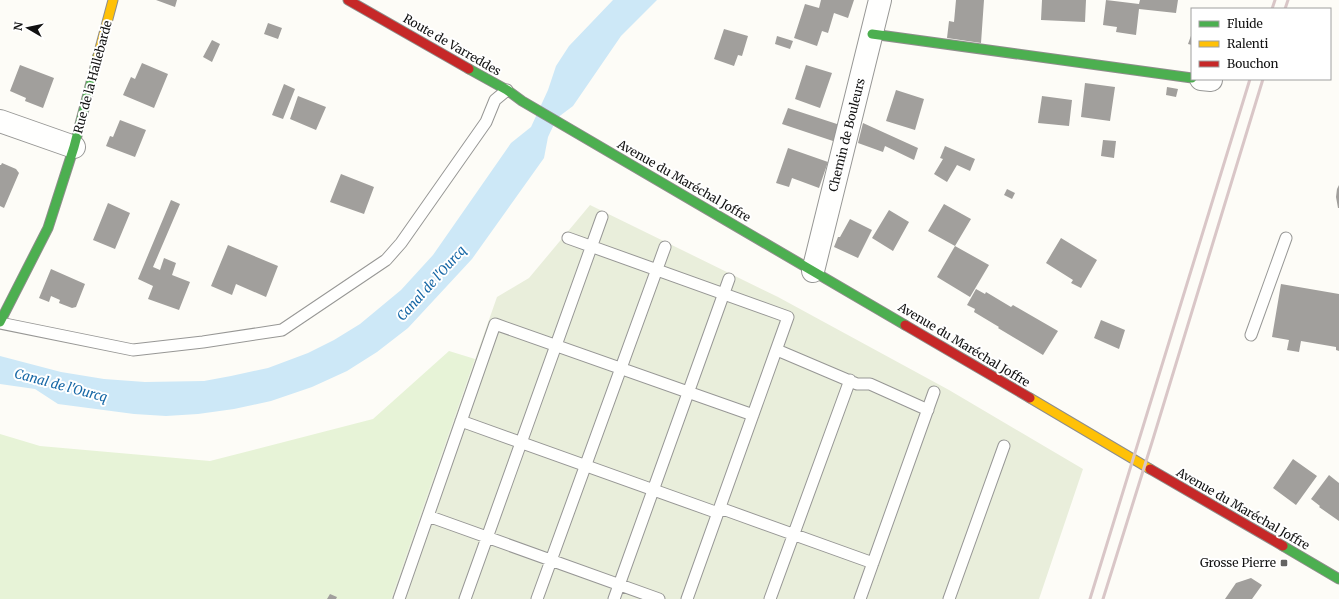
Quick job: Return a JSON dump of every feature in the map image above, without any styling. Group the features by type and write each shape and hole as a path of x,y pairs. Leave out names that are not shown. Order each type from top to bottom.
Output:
{"main road":[{"name":"Rue de la Hallebarde","path":"74,147 113,0"},
{"name":"Route de Varreddes","path":"348,0 507,90 522,101 576,132"},
{"path":"872,34 1191,78"},
{"name":"Avenue du Maréchal Joffre","path":"576,132 1339,579"},
{"path":"0,322 48,228 74,147"}],"street":[{"name":"Chemin de Bouleurs","path":"813,271 880,0"},
{"name":"Rue de la Hallebarde","path":"0,121 74,147"}],"lane":[{"path":"0,322 133,350 203,342 282,330 386,260 401,243 486,122 495,100 507,90"},
{"path":"465,599 602,217"},
{"path":"568,238 788,317 687,599"},
{"path":"1251,335 1286,238"},
{"path":"537,599 665,247"},
{"path":"614,599 729,279"},
{"path":"399,599 496,324 753,415"},
{"path":"777,350 857,384 870,384 928,410"},
{"path":"770,599 850,380"},
{"path":"860,599 934,392"},
{"path":"462,421 653,489 794,535 873,563"},
{"path":"949,599 1004,446"},
{"path":"428,516 659,599"}],"green space":[{"path":"590,205 778,297 949,390 1083,469 1039,599 391,599 497,297 529,278"},
{"path":"449,351 475,359 391,599 0,599 0,434 40,446 210,461 373,419"}],"water":[{"name":"Canal de l'Ourcq","path":"613,0 657,0 621,36 573,106 557,118 548,137 544,158 472,259 408,328 377,352 347,371 312,387 271,401 234,409 198,414 166,416 134,414 58,404 35,389 0,384 0,356 61,372 104,379 145,382 204,381 268,368 308,353 334,340 360,324 401,290 433,255 511,143 531,127 548,90 556,66 569,46"}],"building":[{"path":"156,0 177,0 175,7"},
{"path":"821,0 854,0 848,18 834,13 828,33 822,31 817,46 794,38 805,4 819,8"},
{"path":"956,0 984,0 981,43 947,38 949,21 954,22"},
{"path":"1042,0 1086,0 1085,22 1041,20"},
{"path":"1106,0 1139,4 1140,0 1178,0 1176,13 1139,9 1136,35 1116,32 1117,27 1103,25"},
{"path":"268,23 282,28 278,39 264,34"},
{"path":"724,29 748,36 742,56 738,55 734,66 714,59"},
{"path":"777,36 793,41 790,49 775,44"},
{"path":"1191,36 1191,45 1188,44"},
{"path":"212,40 220,44 212,62 203,57"},
{"path":"142,63 168,74 154,108 123,95 131,77 135,79"},
{"path":"20,65 54,78 43,108 25,101 26,98 10,91"},
{"path":"806,65 832,73 820,108 795,99"},
{"path":"1085,83 1115,87 1110,121 1081,117"},
{"path":"284,84 295,89 283,119 272,115"},
{"path":"1167,87 1178,89 1176,97 1166,95"},
{"path":"896,90 924,99 915,130 886,121"},
{"path":"298,96 326,107 316,130 290,119"},
{"path":"1042,96 1072,100 1069,126 1038,123"},
{"path":"788,108 840,125 836,142 782,124"},
{"path":"120,120 146,130 135,157 106,146 110,136 113,137"},
{"path":"863,123 918,148 914,160 885,146 883,152 858,143"},
{"path":"1103,140 1116,141 1114,158 1101,156"},
{"path":"945,146 975,159 970,171 957,165 947,182 934,174 943,159 940,158"},
{"path":"788,148 828,162 819,188 792,178 789,187 776,183"},
{"path":"2,163 16,169 19,173 4,208 0,206 0,165"},
{"path":"341,174 374,187 364,214 330,202"},
{"path":"1339,185 1339,208 1338,208 1336,197"},
{"path":"1007,189 1015,193 1012,199 1004,195"},
{"path":"171,200 180,204 153,267 160,270 164,258 176,263 172,275 190,282 179,310 148,299 153,286 138,279"},
{"path":"108,203 130,213 115,249 93,240"},
{"path":"944,204 971,219 955,246 928,231"},
{"path":"889,210 909,222 893,251 872,238"},
{"path":"850,219 872,230 858,258 834,247 838,237 840,237"},
{"path":"1061,238 1097,260 1081,288 1071,283 1073,280 1046,263"},
{"path":"228,245 278,266 266,297 236,284 232,295 211,286"},
{"path":"955,246 989,265 970,297 937,277"},
{"path":"51,269 85,284 76,307 72,308 59,303 60,300 51,296 49,302 39,298"},
{"path":"1281,284 1339,294 1339,351 1336,350 1336,347 1301,341 1299,352 1287,350 1289,340 1272,337"},
{"path":"976,289 985,294 986,292 1011,307 1013,305 1058,331 1043,355 974,312 975,309 967,305"},
{"path":"1101,320 1125,330 1119,349 1094,338"},
{"path":"1293,459 1317,476 1296,505 1273,488"},
{"path":"1329,475 1339,483 1339,521 1319,507 1320,506 1311,499"},
{"path":"1251,578 1262,585 1252,599 1225,599 1236,583"},
{"path":"330,594 337,597 336,599 327,599"}],"railway":[{"path":"1272,8 1275,0"},
{"path":"1285,8 1288,0"},
{"path":"1090,599 1250,80"},
{"path":"1103,599 1263,80"}],"traffic: fast":[{"path":"872,34 1191,78"},
{"path":"0,322 48,228 74,147 98,56"},
{"path":"469,69 905,325"},
{"path":"1283,546 1339,579"}],"traffic: slow":[{"path":"98,56 113,0"},
{"path":"1030,398 1150,469"}],"traffic: jam":[{"path":"348,0 469,69"},
{"path":"905,325 1030,398"},
{"path":"1150,469 1283,546"}],"place":[{"name":"Grosse Pierre","path":"1284,563"}]}
